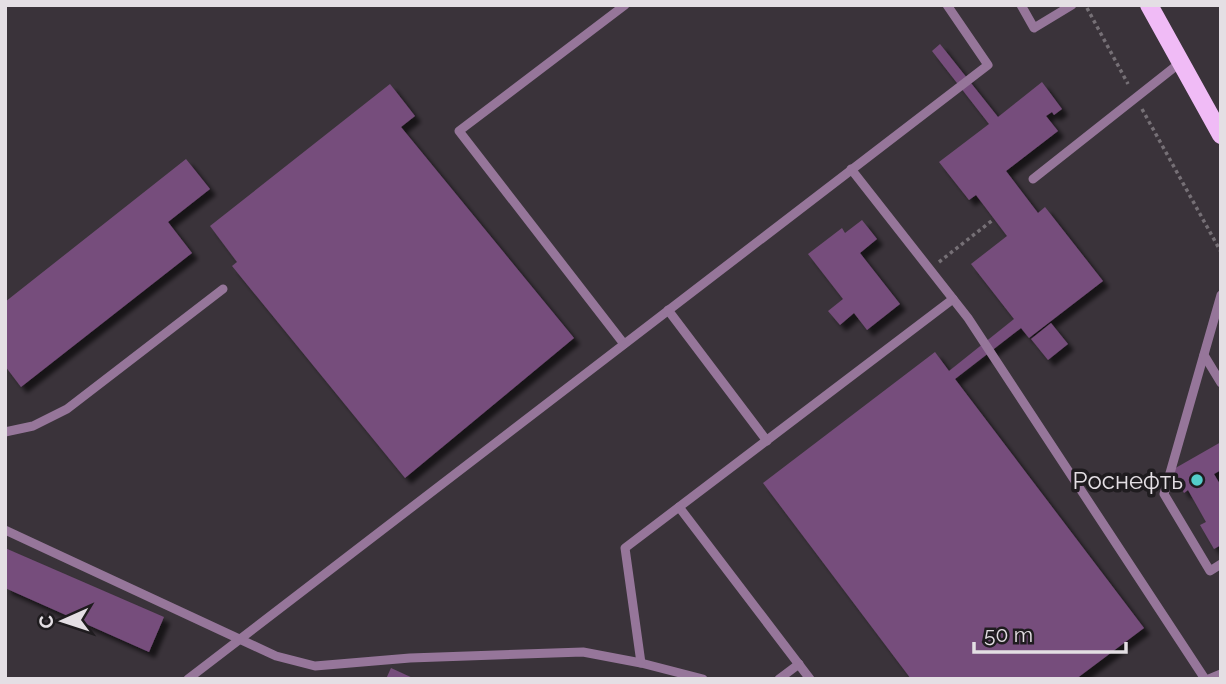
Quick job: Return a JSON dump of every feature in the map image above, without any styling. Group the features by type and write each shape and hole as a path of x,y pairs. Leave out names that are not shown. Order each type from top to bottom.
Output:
{"main road":[{"path":"1149,5 1221,135"}],"lane":[{"path":"624,344 459,131 625,5"},
{"path":"188,679 988,65 947,5"},
{"path":"1021,5 1034,28 1073,5"},
{"path":"1033,179 1181,62"},
{"path":"851,169 968,318 1207,679 1221,674"},
{"path":"5,432 33,426 67,409 223,289"},
{"path":"1221,295 1164,494 1210,571 1221,564"},
{"path":"640,663 625,548 953,299"},
{"path":"668,310 766,441"},
{"path":"1204,355 1221,383"},
{"path":"679,508 810,679"},
{"path":"5,530 276,656 315,666 410,657 583,652 703,679"},
{"path":"779,679 799,664"}],"path":[{"path":"1085,5 1221,252"},
{"path":"929,269 995,219"}],"building":[{"path":"940,44 998,117 1042,82 1062,109 1054,115 1052,112 1046,116 1058,131 1006,171 1038,213 1045,207 1103,281 1029,338 1021,328 955,379 1144,628 1076,679 911,679 763,483 935,352 949,371 1014,319 971,264 1007,236 976,195 969,200 939,162 989,124 932,51"},
{"path":"390,84 415,116 401,127 574,338 405,478 232,266 237,262 210,226"},
{"path":"186,159 210,189 168,222 192,253 21,387 5,366 5,302"},
{"path":"862,220 877,239 860,253 900,304 867,330 854,313 840,325 828,311 843,299 808,254 842,228 845,233"},
{"path":"1051,323 1068,344 1048,360 1031,339"},
{"name":"Роснефть","path":"1221,442 1221,470 1214,474 1221,486 1221,545 1214,549 1200,525 1206,522 1188,490 1184,493 1172,470"},
{"path":"5,548 164,617 149,652 5,588"},
{"path":"391,668 415,679 386,679"}],"tram line":[{"path":"1219,5 1221,9"}],"place":[{"name":"Роснефть","path":"1197,480"}]}
